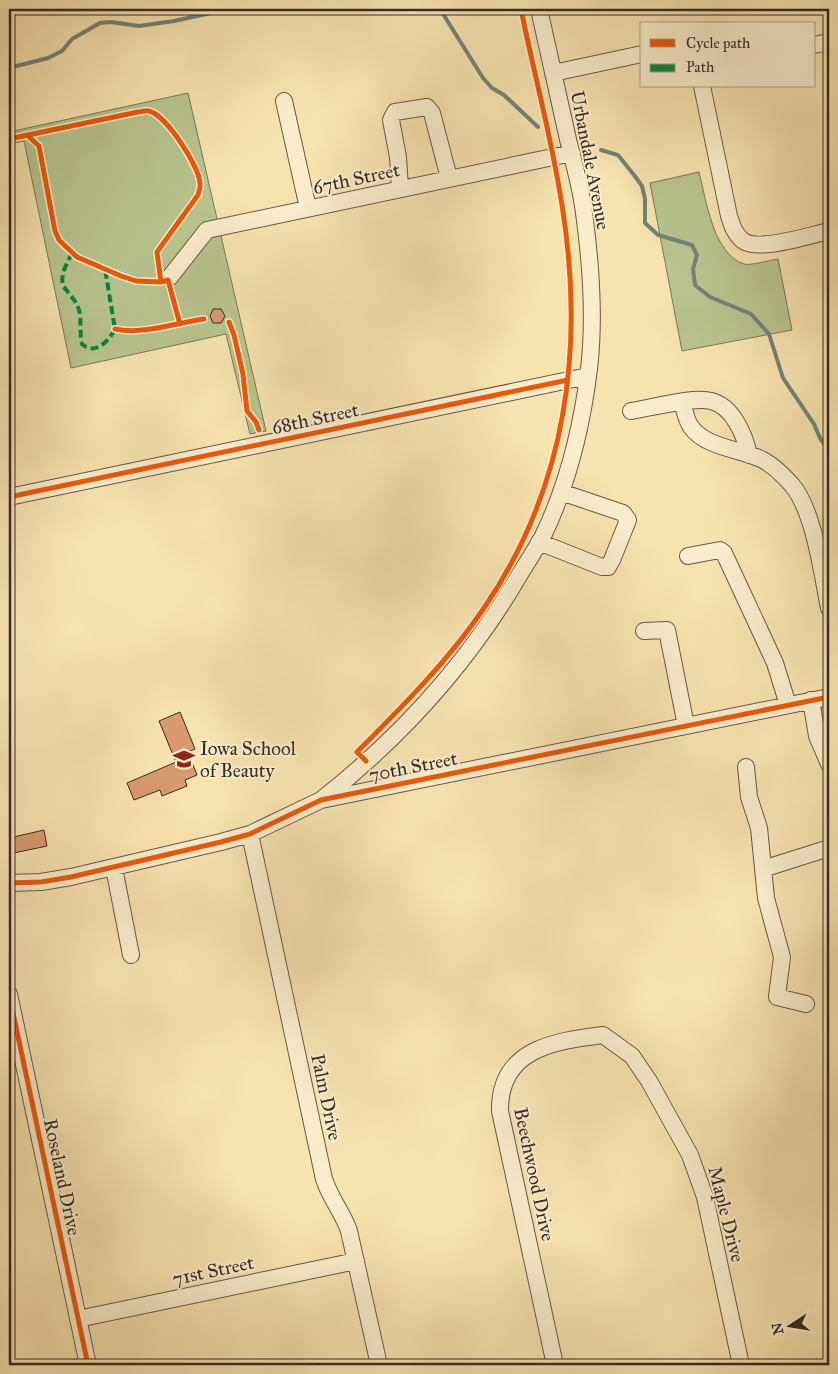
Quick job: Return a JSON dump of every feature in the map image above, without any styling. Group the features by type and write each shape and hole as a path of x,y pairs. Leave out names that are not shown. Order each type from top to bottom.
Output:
{"street":[{"name":"Urbandale Avenue","path":"321,800 400,731 454,671 502,606 539,542 561,492 576,443 592,341 588,244 581,194 539,9"},
{"path":"816,45 829,42"},
{"path":"553,73 640,54"},
{"path":"702,88 729,216 734,230 742,240 749,244 764,245 829,231"},
{"path":"284,101 308,208"},
{"path":"400,188 398,158 391,120 395,112 427,107 432,112 449,178"},
{"name":"67th Street","path":"170,277 207,230 572,153"},
{"name":"68th Street","path":"9,497 588,376"},
{"path":"631,412 700,399 713,401 721,405 738,424 744,434 749,455"},
{"path":"682,402 687,421 692,429 702,438 763,460 777,470 799,495 809,515 829,608"},
{"path":"539,542 602,567 608,567 612,560 628,520 623,512 561,492"},
{"path":"688,556 720,550 724,553 775,663 788,705"},
{"path":"644,631 667,630 686,726"},
{"name":"70th Street","path":"9,883 55,880 221,842 250,834 321,800 829,697"},
{"path":"811,700 817,736 829,764"},
{"path":"746,767 749,796 759,828 766,898 782,957 777,997 806,1004"},
{"name":"Palm Drive","path":"250,834 324,1179 346,1223 379,1365"},
{"path":"763,869 829,848"},
{"path":"114,868 131,955"},
{"name":"Roseland Drive","path":"9,994 88,1365"},
{"name":"Maple Drive","path":"580,1038 603,1036 632,1056 649,1081 690,1155 705,1197 741,1365"},
{"name":"Beechwood Drive","path":"555,1365 500,1111 500,1098 509,1071 520,1059 540,1047 580,1038"},
{"name":"71st Street","path":"78,1318 356,1261"}],"green space":[{"path":"188,93 266,431 250,434 226,334 71,368 24,141 9,144 9,132"},
{"path":"699,172 712,224 718,238 733,258 744,264 755,264 778,259 792,330 682,351 650,183"}],"building":[{"path":"213,309 221,309 225,316 221,323 213,323 210,316"},
{"name":"Iowa School of Beauty","path":"180,712 195,749 188,752 197,775 185,780 187,786 162,796 160,790 134,800 127,783 176,762 159,721"},
{"path":"44,830 47,846 9,854 9,838"}],"waterway":[{"path":"9,68 48,58 62,51 72,39 100,23 111,22 139,26 174,21 216,12 219,9"},
{"path":"440,9 483,78 538,127"},
{"path":"601,150 618,155 642,186 645,199 645,223 658,235 692,245 697,255 693,269 695,285 710,297 751,314 769,334 783,378 814,424 820,438 829,451"}],"marked path":[{"path":"72,253 63,273 62,282 80,312 82,344 92,348 101,346 115,329 105,269"}],"cycle path":[{"path":"366,761 357,752 408,700 456,646 484,608 512,562 534,514 551,465 563,414 569,363 571,311 569,258 553,156 521,9"},
{"path":"9,139 145,111 156,115 164,122 188,154 198,175 200,186 198,195 157,252 161,282"},
{"path":"27,135 39,146 55,231 59,240 77,257 121,276 136,281 161,282 168,280 180,324"},
{"path":"115,329 148,330 204,319"},
{"path":"229,322 243,374 247,411 256,422 259,430"},
{"path":"9,497 568,380"},
{"path":"9,883 41,882 71,877 221,842 250,834 321,800 829,697"},
{"path":"9,994 88,1365"}],"place":[{"name":"Iowa School of Beauty","path":"184,759"}]}
